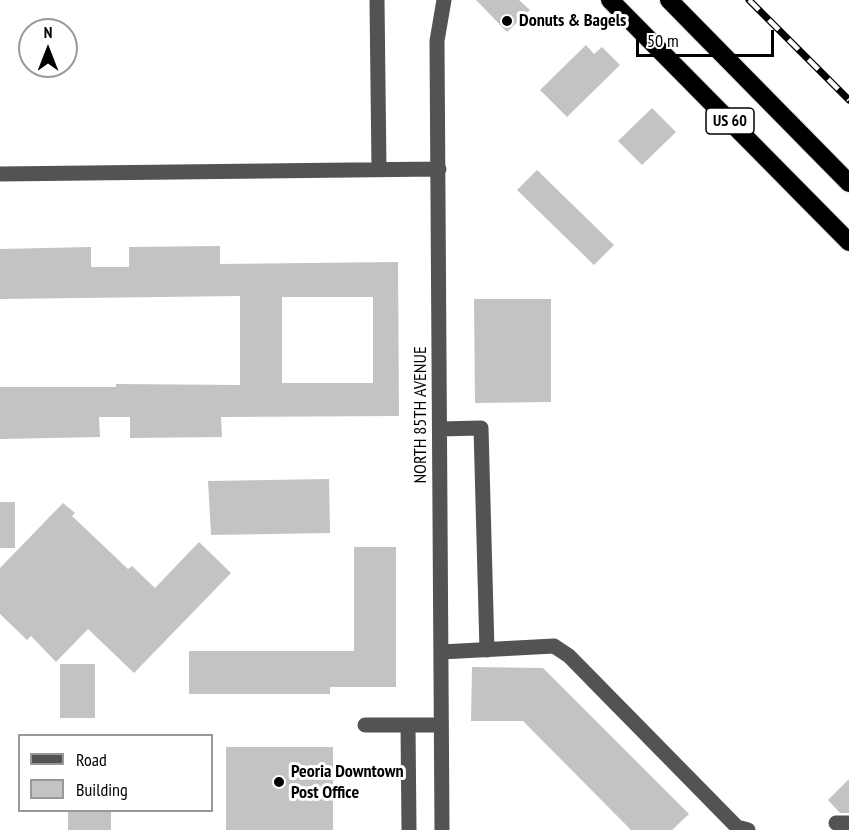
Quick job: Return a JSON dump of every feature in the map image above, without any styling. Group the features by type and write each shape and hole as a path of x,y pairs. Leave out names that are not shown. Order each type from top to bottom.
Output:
{"highway":[{"name":"US 60","path":"610,0 849,242"},
{"name":"US 60","path":"669,0 849,183"}],"street":[{"path":"377,0 379,169"},
{"name":"NORTH 85TH AVENUE","path":"442,830 437,40 444,0"},
{"path":"0,174 439,169"},
{"path":"440,429 481,428 487,650"},
{"path":"441,652 554,646 569,656 737,827 748,830"},
{"path":"365,725 441,725"},
{"path":"408,725 409,830"}],"building":[{"name":"Donuts & Bagels","path":"476,0 519,0 530,10 507,32"},
{"path":"586,45 594,54 602,47 620,65 567,117 540,90"},
{"path":"652,108 676,132 642,165 618,141"},
{"path":"537,170 614,245 594,265 517,190"},
{"path":"220,246 220,264 398,262 399,416 221,417 222,437 130,438 130,417 99,417 100,437 0,439 0,387 116,387 116,384 240,385 240,296 0,299 0,249 91,247 91,267 129,267 129,247","holes":["282,297 373,297 373,383 282,383"]},
{"path":"474,299 551,299 551,402 475,403"},
{"path":"329,479 330,533 211,535 208,481"},
{"path":"0,502 15,502 15,548 0,548"},
{"path":"63,503 75,513 72,516 128,569 132,566 155,588 199,542 231,573 134,673 88,629 56,662 31,636 27,640 0,614 0,568"},
{"path":"354,547 396,547 396,687 330,687 330,694 189,694 189,651 354,651"},
{"path":"60,664 95,664 95,718 60,718"},
{"path":"472,667 543,668 689,814 672,830 631,830 523,721 471,721"},
{"name":"Peoria Downtown Post Office","path":"226,747 333,747 333,830 226,830"},
{"path":"849,779 849,813 840,813 828,800"},
{"path":"68,812 111,812 111,830 68,830"}],"railway":[{"path":"749,0 849,100"}],"place":[{"name":"Donuts & Bagels","path":"507,21"},
{"name":"Peoria Downtown Post Office","path":"279,782"}]}
